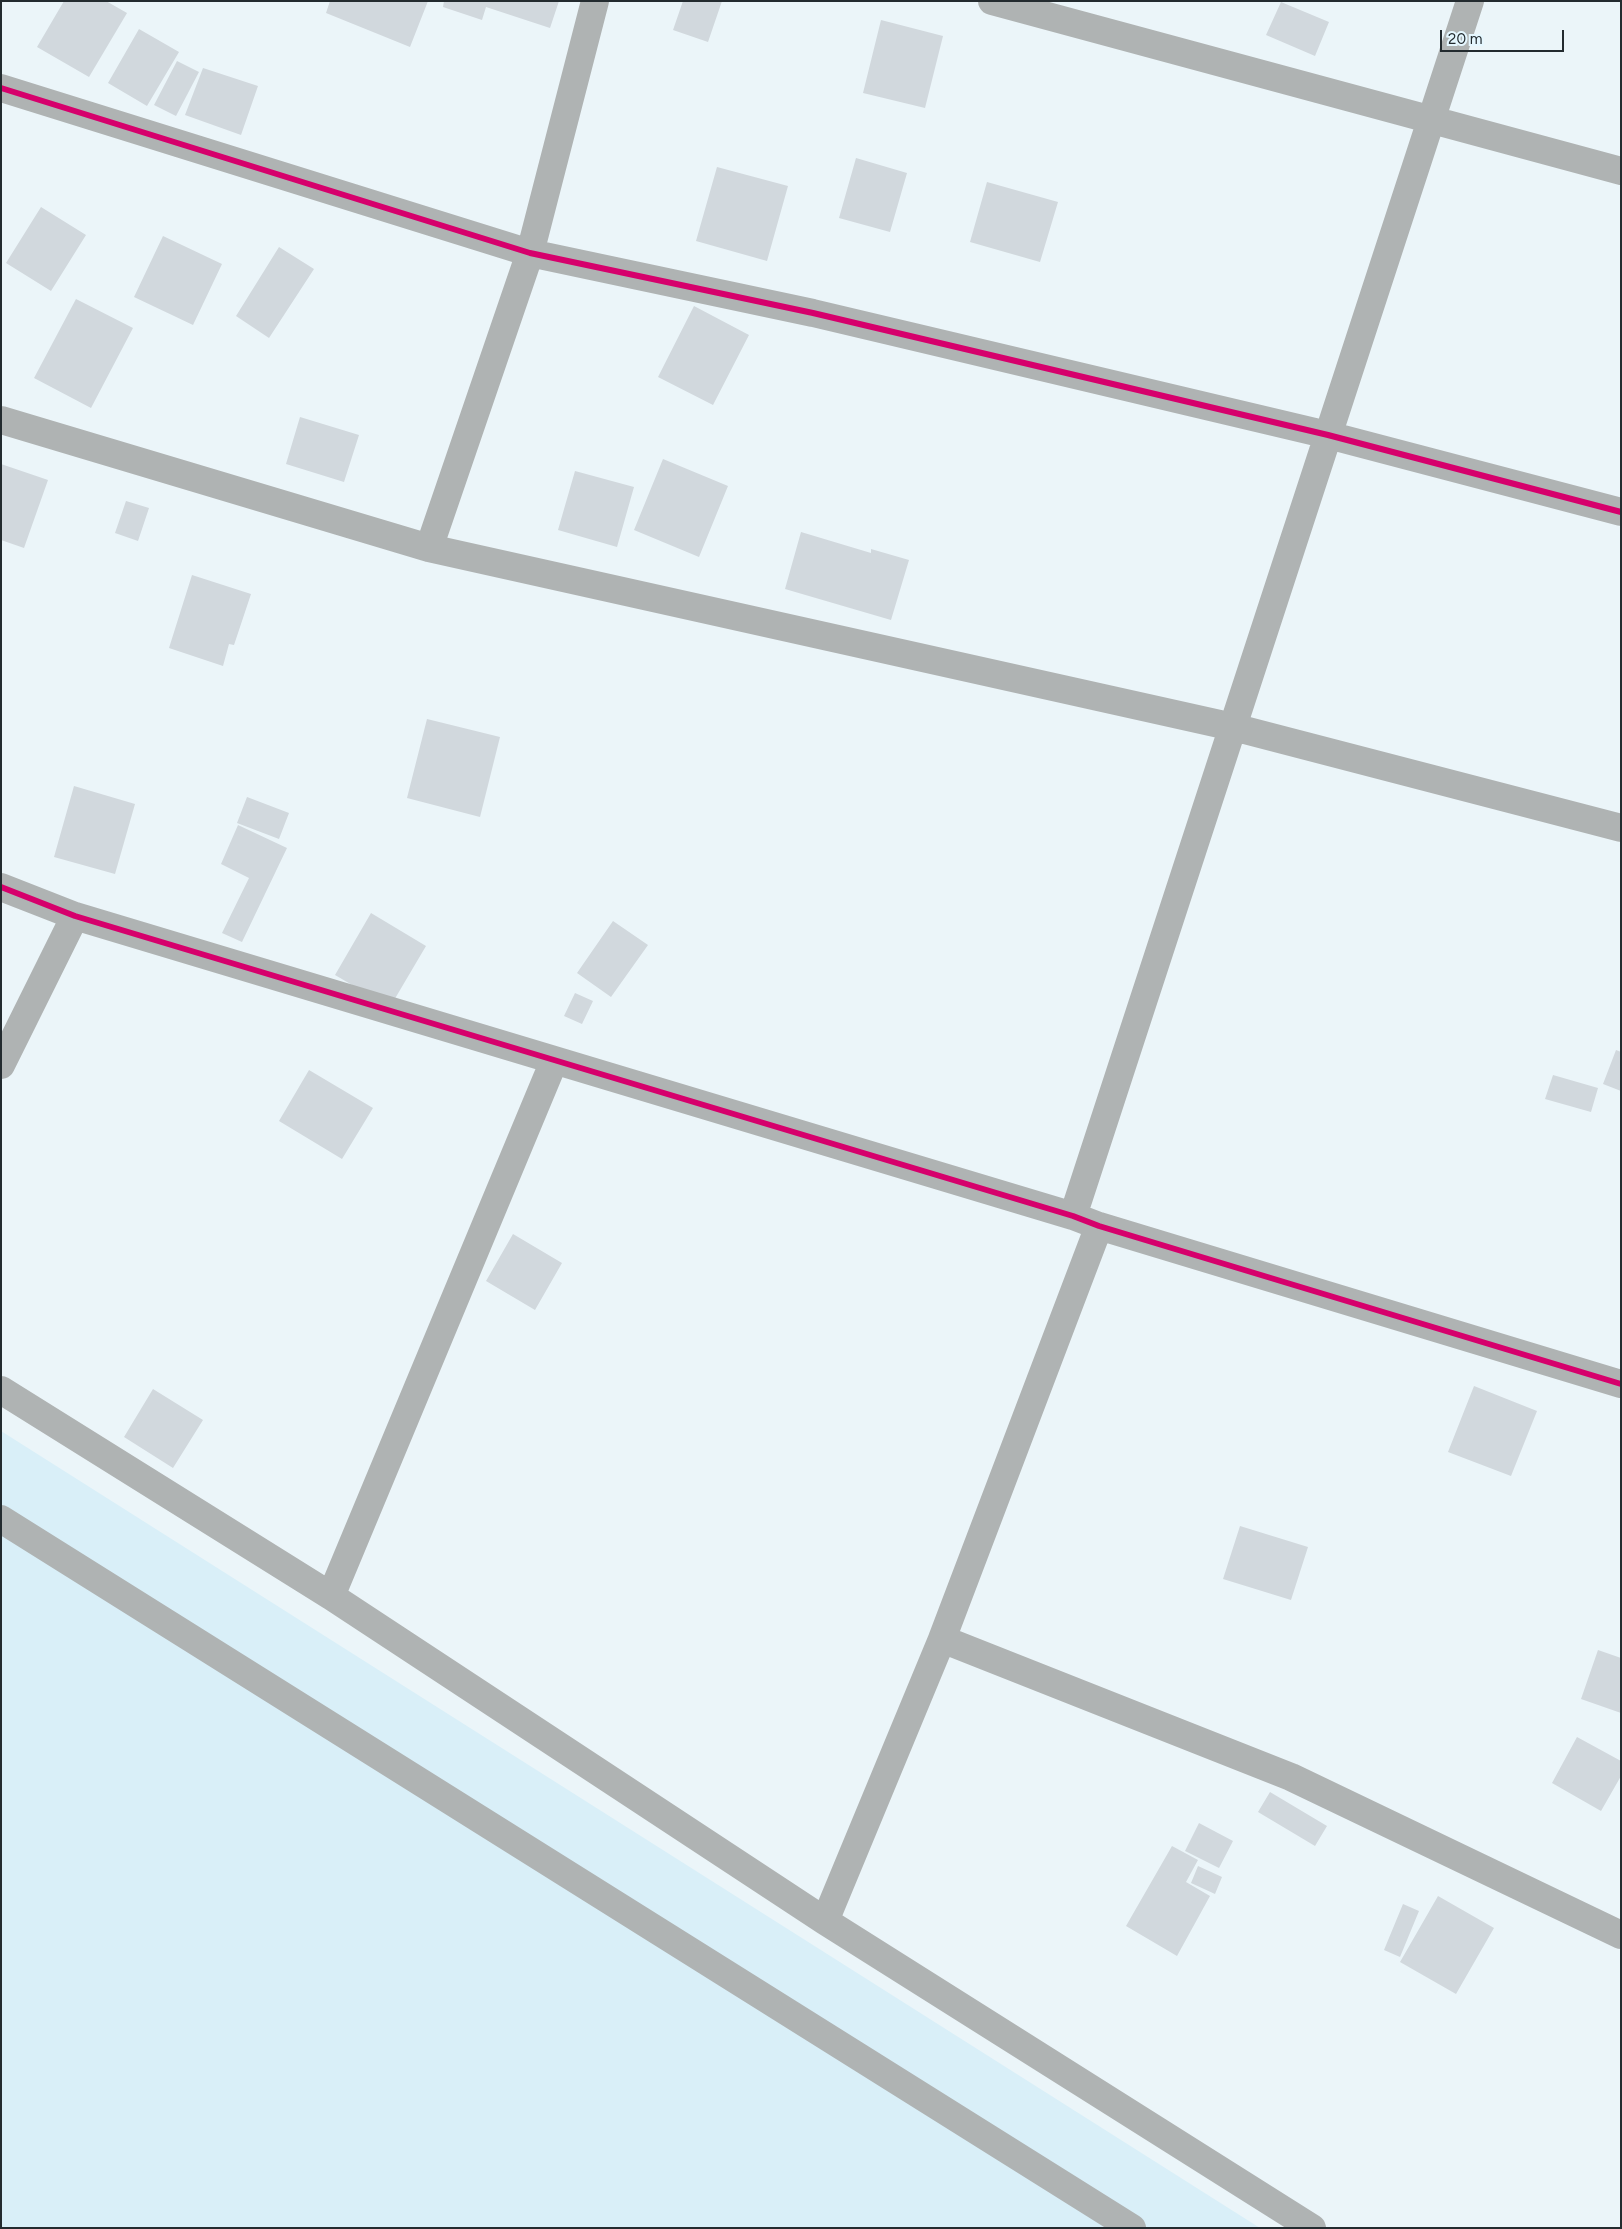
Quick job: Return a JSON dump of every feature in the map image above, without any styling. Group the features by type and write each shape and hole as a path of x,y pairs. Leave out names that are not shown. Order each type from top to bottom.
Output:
{"street":[{"path":"429,548 530,253 595,1"},
{"path":"992,1 1621,171"},
{"path":"1073,1216 1470,1"},
{"path":"1,88 530,253 814,313 1328,435 1621,512"},
{"path":"1,420 429,548 1233,727 1621,828"},
{"path":"1,887 75,916 1073,1216 1099,1226 1621,1384"},
{"path":"1,1065 75,916"},
{"path":"331,1596 554,1061"},
{"path":"826,1922 942,1639 1099,1226"},
{"path":"1,1390 331,1596 826,1922 1312,2228"},
{"path":"1,1518 1132,2228"},
{"path":"942,1639 1291,1778 1621,1935"}],"shaded area":[{"path":"1,1431 1260,2228 1,2228"}],"building":[{"path":"64,1 106,1 127,13 89,77 37,47"},
{"path":"330,1 428,1 410,47 326,13"},
{"path":"444,1 559,1 550,28 486,7 482,20 443,7"},
{"path":"683,1 722,1 708,42 673,30"},
{"path":"1281,2 1329,22 1315,56 1266,35"},
{"path":"881,20 943,36 925,108 863,93"},
{"path":"139,29 179,52 147,106 108,83"},
{"path":"177,61 199,72 176,116 154,105"},
{"path":"203,68 258,86 241,135 185,115"},
{"path":"856,158 907,173 890,232 839,218"},
{"path":"717,167 788,186 767,261 696,241"},
{"path":"987,182 1058,202 1040,262 970,242"},
{"path":"41,207 86,235 51,291 6,263"},
{"path":"163,236 222,264 193,325 134,297"},
{"path":"279,247 314,269 269,338 236,316"},
{"path":"76,299 133,328 91,408 34,378"},
{"path":"694,306 749,335 713,405 658,377"},
{"path":"300,417 359,435 344,482 286,464"},
{"path":"663,459 728,486 699,557 634,530"},
{"path":"1,464 48,480 24,548 1,540"},
{"path":"575,471 634,487 617,547 558,530"},
{"path":"126,501 149,508 138,541 115,533"},
{"path":"801,532 871,553 871,549 909,560 891,620 785,589"},
{"path":"192,575 251,594 234,645 229,644 223,666 169,648"},
{"path":"427,719 500,737 480,817 407,798"},
{"path":"74,786 135,804 115,874 54,857"},
{"path":"247,797 289,813 279,839 237,823"},
{"path":"238,825 287,848 242,942 222,933 249,878 221,864"},
{"path":"371,913 426,946 390,1007 335,975"},
{"path":"613,921 648,945 611,997 577,973"},
{"path":"575,993 593,1001 582,1024 564,1016"},
{"path":"1616,1050 1621,1052 1621,1091 1603,1084"},
{"path":"309,1070 373,1108 342,1159 279,1121"},
{"path":"1553,1075 1598,1088 1591,1112 1545,1099"},
{"path":"513,1234 562,1263 535,1310 486,1281"},
{"path":"1474,1386 1537,1411 1511,1476 1448,1452"},
{"path":"153,1389 203,1420 173,1468 124,1437"},
{"path":"1240,1526 1308,1547 1291,1600 1223,1579"},
{"path":"1598,1650 1621,1658 1621,1713 1581,1699"},
{"path":"1577,1737 1621,1761 1621,1776 1601,1811 1552,1783"},
{"path":"1270,1792 1327,1826 1315,1846 1258,1812"},
{"path":"1199,1823 1233,1841 1219,1868 1185,1851"},
{"path":"1172,1846 1198,1860 1186,1882 1210,1896 1177,1956 1126,1926"},
{"path":"1198,1866 1222,1877 1215,1894 1191,1883"},
{"path":"1438,1896 1494,1928 1456,1994 1400,1962"},
{"path":"1403,1904 1419,1911 1400,1957 1384,1950"}],"cycle path":[{"path":"1,88 530,253 813,313 1328,435 1621,512"},
{"path":"1,887 75,916 1073,1216 1099,1226 1621,1384"}]}
